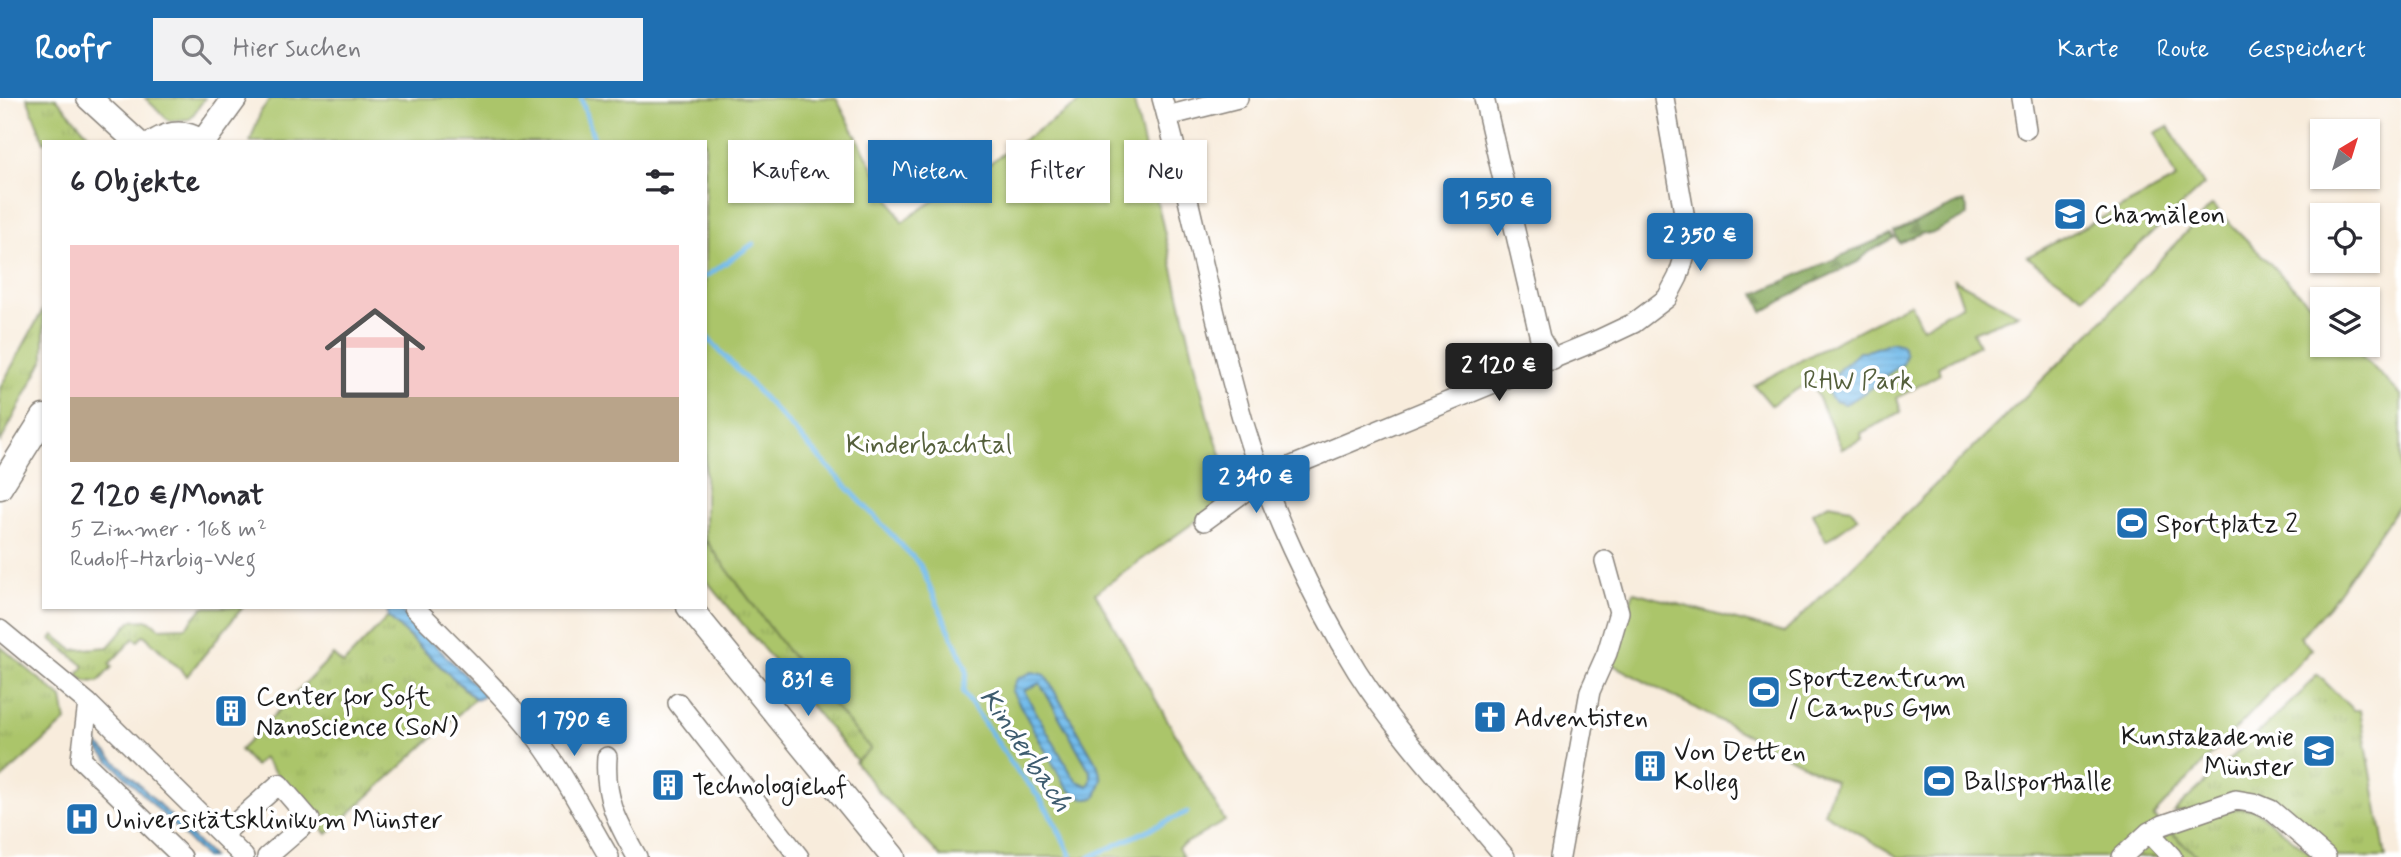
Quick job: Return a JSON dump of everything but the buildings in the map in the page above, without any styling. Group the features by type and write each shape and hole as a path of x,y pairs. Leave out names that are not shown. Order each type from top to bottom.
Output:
{"main road":[{"path":"89,98 135,140"},
{"path":"204,140 235,98"},
{"path":"158,140 167,135 180,134 199,140"},
{"path":"0,487 42,420"},
{"path":"691,609 893,857"}],"street":[{"path":"1238,98 1165,107 1227,362 1263,478 1324,612 1357,671 1396,726 1505,857"},
{"path":"1484,98 1540,338 1553,360"},
{"path":"1204,521 1263,478 1553,360 1634,323 1667,298 1678,277 1689,242 1664,98"},
{"path":"2021,98 2025,129"},
{"path":"1560,857 1590,691 1607,653 1619,612 1605,561"},
{"path":"416,609 532,731 609,857"},
{"path":"0,630 88,703 244,857"},
{"path":"88,703 81,759 182,857"},
{"path":"678,704 799,857"},
{"path":"607,757 605,781 614,812 637,857"},
{"path":"222,835 279,784 310,820 267,857"},
{"path":"2122,857 2149,832 2236,800 2271,810 2326,857"},
{"path":"2149,832 2172,857"}],"green space":[{"path":"27,98 56,98 93,140 43,140"},
{"path":"145,98 205,98 190,119 169,121"},
{"name":"Kinderbachtal","path":"271,98 836,98 868,158 868,203 892,203 902,222 930,203 992,203 992,161 1006,152 1006,203 1110,203 1110,140 1024,140 1086,98 1133,98 1143,140 1124,140 1124,203 1158,203 1207,414 1232,486 1238,491 1095,593 1225,821 1178,848 1183,857 941,857 880,793 855,762 871,749 785,648 707,542 707,140 251,140 261,111"},
{"path":"2168,126 2204,185 2083,297 2027,257 2176,179 2155,133"},
{"path":"1964,201 1967,216 1931,234 1922,233 1899,243 1894,232"},
{"path":"2212,205 2310,304 2310,357 2363,357 2401,395 2401,502 2329,606 2300,637 2312,649 2153,816 2198,857 1898,857 1824,813 1835,781 1609,663 1634,592 1784,633 2091,332"},
{"path":"1891,234 1894,238 1869,252 1858,262 1813,283 1763,312 1755,294"},
{"name":"RHW Park","path":"1954,279 2018,314 1973,332 1979,345 1938,366 1940,374 1897,398 1901,412 1861,433 1862,439 1842,449 1811,381 1771,405 1754,385 1910,303 1922,328 1963,306"},
{"path":"42,312 42,363 0,443 0,388"},
{"path":"1829,504 1850,508 1858,518 1826,541 1812,513"},
{"path":"707,542 785,648 871,749 883,792 707,581"},
{"path":"201,609 241,609 187,676 144,635 138,641 134,638 109,664 112,667 98,682 85,681 78,675 84,666 51,639 54,635 73,650 108,647 131,621 149,620 159,628 186,627"},
{"path":"388,617 475,699 327,834 263,758 255,766 240,750 333,655 343,664"},
{"path":"0,646 62,698 66,721 0,780"},
{"path":"2317,674 2353,710 2360,710 2386,857 2335,857 2277,807 2173,812 2303,691"},
{"path":"2233,808 2254,809 2315,857 2198,857 2168,829"}],"water":[{"path":"1891,342 1902,345 1906,354 1903,364 1853,400 1845,404 1834,401 1827,391 1837,372 1859,351"},
{"path":"387,609 399,609 485,695 477,700 388,617"},
{"path":"1032,672 1045,675 1097,764 1102,779 1096,797 1082,798 1064,784 1012,691 1017,679","holes":["1040,683 1091,773 1088,786 1077,781 1072,775 1024,691"]},
{"path":"94,740 212,857 205,857 92,743"}],"waterway":[{"name":"Kinderbach","path":"581,98 594,140"},
{"path":"707,276 753,244"},
{"name":"Kinderbach","path":"707,337 920,565 965,665 967,672 963,692 1019,774 1042,801 1071,857"},
{"path":"1090,857 1187,812"}],"place":[{"name":"Chamäleon","path":"2070,214"},
{"name":"Sportplatz 2","path":"2132,523"},
{"name":"Sportzentrum / Campus Gym","path":"1764,692"},
{"name":"Center for Soft Nanoscience (SoN)","path":"231,711"},
{"name":"Adventisten","path":"1490,717"},
{"name":"Kunstakademie Münster","path":"2319,751"},
{"name":"Von Detten Kolleg","path":"1650,766"},
{"name":"Ballsporthalle","path":"1939,781"},
{"name":"Technologiehof","path":"668,785"},
{"name":"Universitätsklinikum Münster","path":"82,819"}]}
